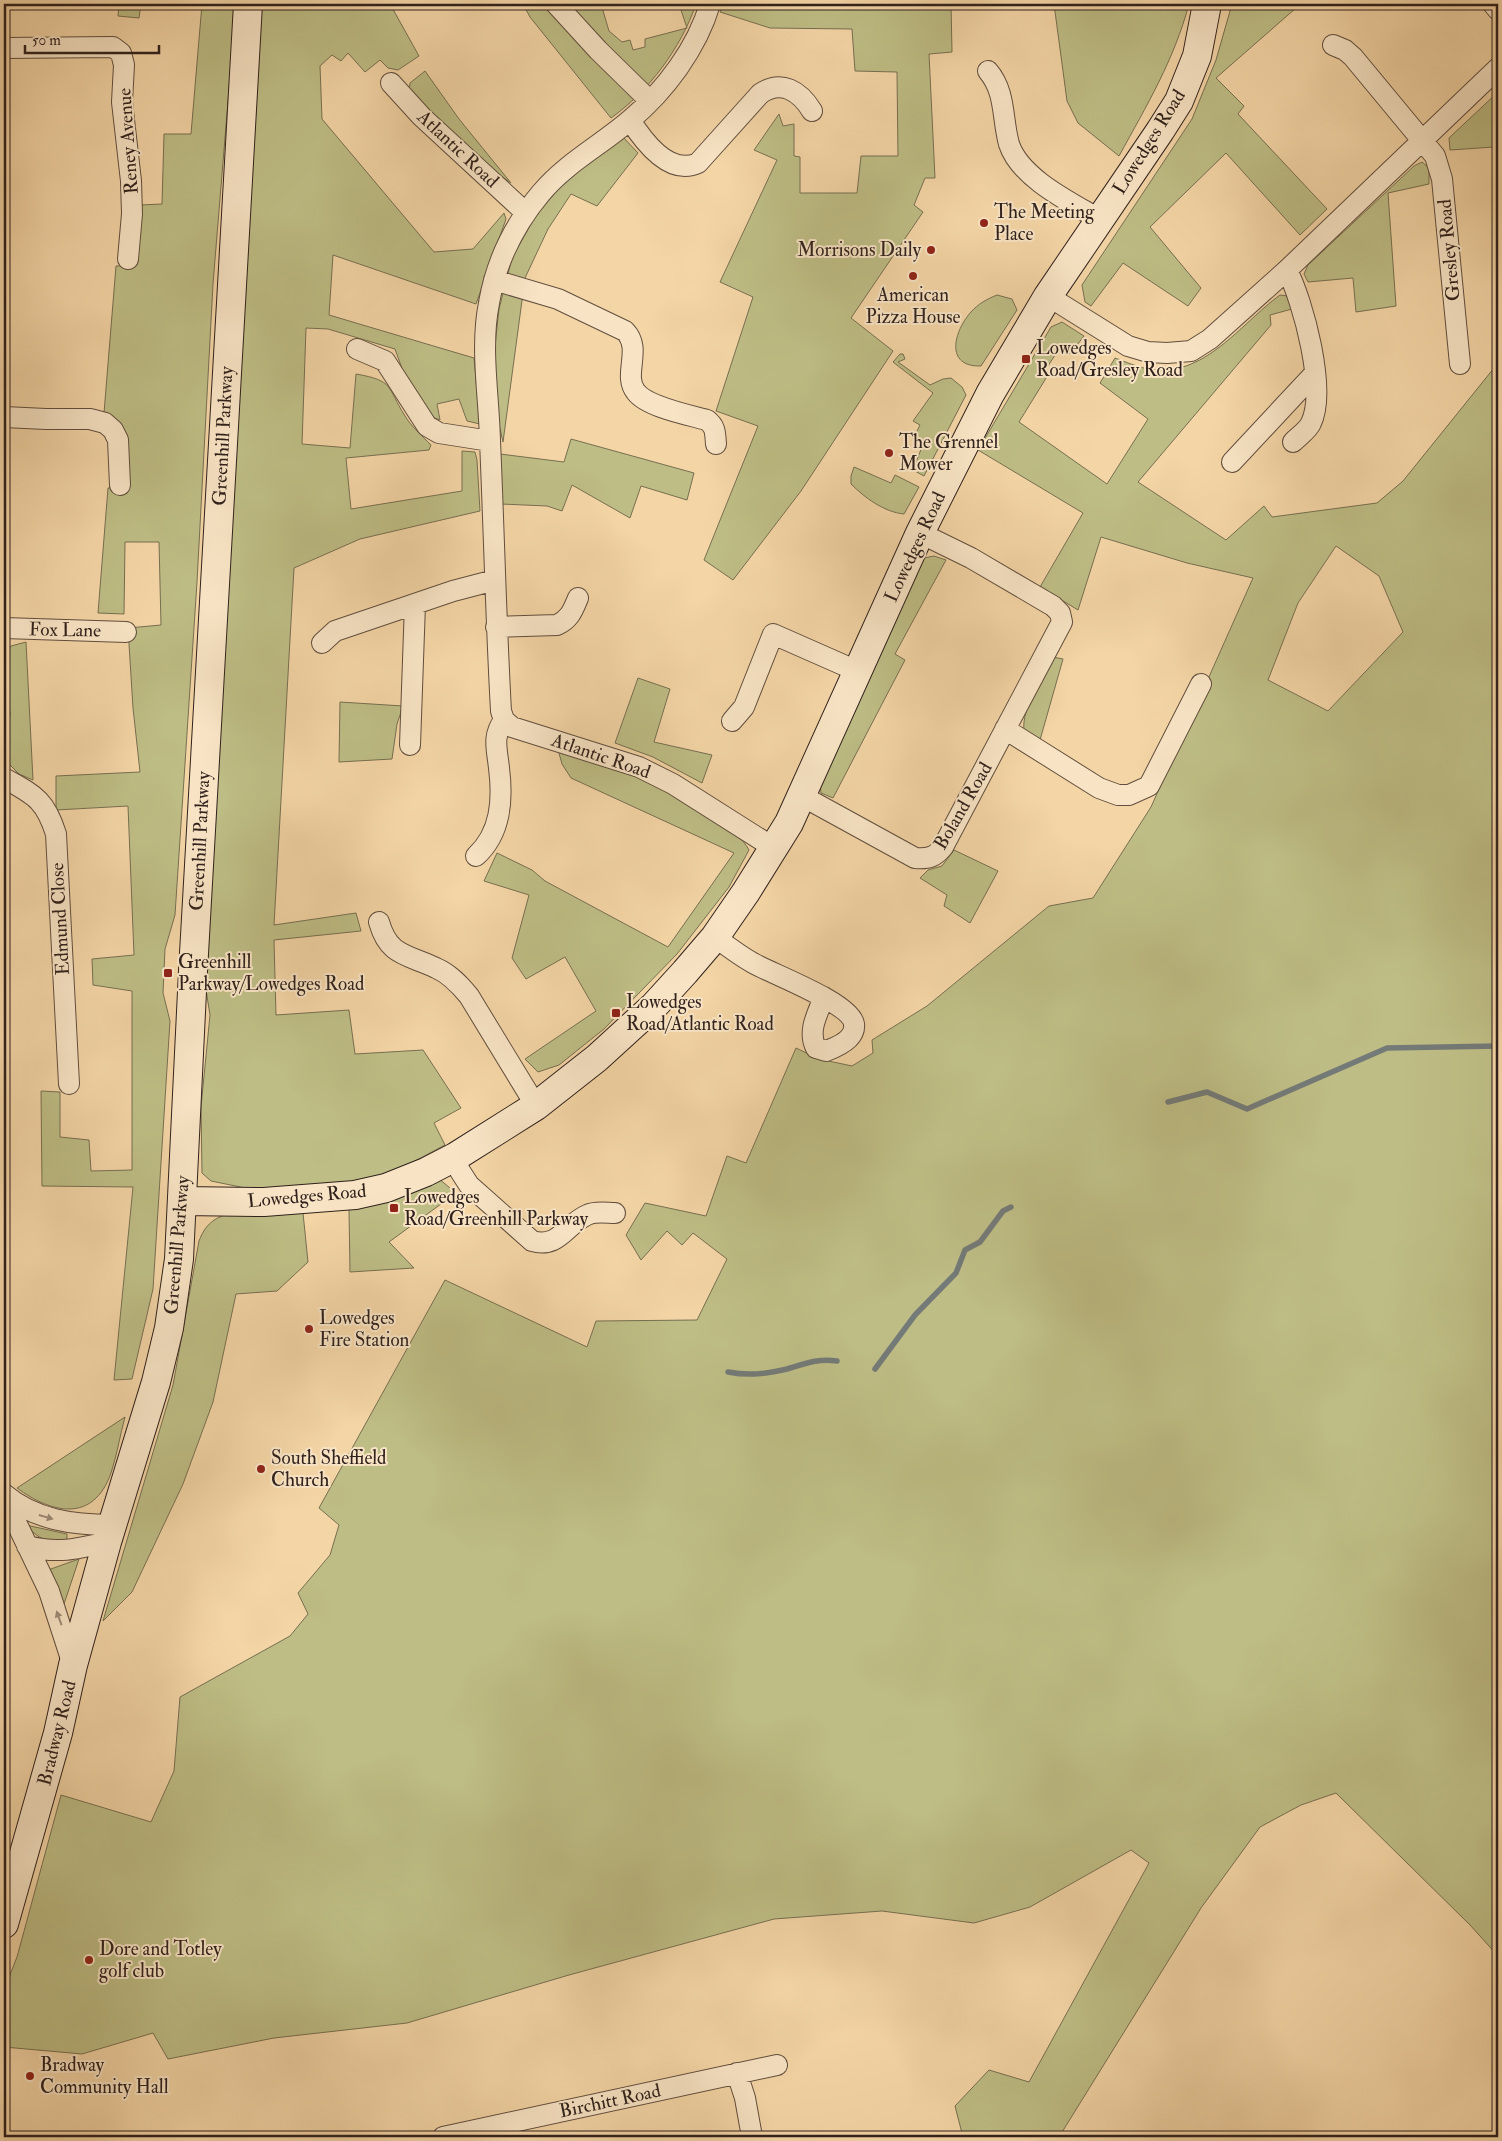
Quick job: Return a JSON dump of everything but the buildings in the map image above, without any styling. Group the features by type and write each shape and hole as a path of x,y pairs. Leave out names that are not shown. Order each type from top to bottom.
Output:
{"main road":[{"name":"Greenhill Parkway","path":"74,1664 110,1534 147,1415 169,1328 179,1259 193,971 248,4"},
{"name":"Lowedges Road","path":"183,1201 264,1202 355,1195 386,1188 426,1172 455,1157 536,1106 597,1058 654,1006 714,937 774,848 802,796 920,533 990,394 1048,296 1179,100 1197,56 1207,4"},
{"name":"Bradway Road","path":"4,1924 58,1733 74,1664"}],"street":[{"path":"556,4 598,50 650,101"},
{"path":"476,856 485,848 499,818 501,782 495,737 504,720 501,711 496,628 490,441 485,368 485,333 488,304 494,280 513,233 542,192 586,152 630,120 650,101 674,74 692,46 710,4"},
{"path":"1493,4 1498,10"},
{"name":"Gresley Road","path":"1333,45 1345,50 1352,57 1435,156 1442,179 1460,364"},
{"name":"Reney Avenue","path":"4,48 113,48 121,53 124,65 122,102 131,181 132,214 128,259"},
{"path":"1048,296 1128,346 1148,352 1191,351 1210,339 1287,270 1498,68"},
{"path":"988,71 996,82 1009,144 1015,158 1023,169 1048,188 1099,220"},
{"name":"Atlantic Road","path":"391,84 422,117 526,213"},
{"path":"630,120 641,138 666,160 680,167 689,167 698,163 760,94 768,88 777,86 792,90 805,99 812,111"},
{"path":"1287,270 1303,308 1315,373 1314,415 1311,425 1293,442"},
{"path":"494,280 558,299 625,330 630,336 633,345 632,384 636,392 644,399 655,404 707,420 714,425 716,444"},
{"path":"357,349 386,361 427,426 439,433 490,441"},
{"path":"1232,462 1315,373"},
{"path":"4,417 90,419 106,423 113,430 118,440 120,485"},
{"name":"Boland Road","path":"802,796 915,858 926,859 936,856 1062,622 1060,613 1053,606 971,558 920,533"},
{"path":"322,643 335,631 494,580"},
{"path":"496,628 557,625 566,621 572,613 578,598"},
{"path":"410,745 415,604"},
{"path":"732,721 744,707 776,627 857,671"},
{"name":"Fox Lane","path":"4,628 126,632"},
{"path":"1005,729 1100,788 1118,795 1129,795 1149,786 1200,684"},
{"name":"Atlantic Road","path":"504,720 512,726 639,767 673,784 774,848"},
{"name":"Edmund Close","path":"4,778 41,802 50,814 56,834 69,1084"},
{"path":"379,922 383,937 400,954 438,968 456,981 469,996 536,1106"},
{"path":"714,937 751,962 824,997"},
{"path":"455,1157 460,1171 469,1185 532,1240 542,1244 552,1242 588,1214 616,1213"},
{"name":"Bradway Road","path":"4,1496 40,1516 110,1534"},
{"name":"Bradway Road","path":"4,1496 49,1591 74,1664"},
{"path":"27,1546 45,1551 64,1551 110,1534"},
{"name":"Birchitt Road","path":"443,2137 777,2064"},
{"path":"737,2073 745,2098 752,2137"}],"shaded area":[{"path":"119,4 141,4 139,18 118,16"},
{"path":"202,4 236,4 213,284 197,582 175,915 165,949 163,993 170,1021 153,1289 132,1379 114,1380 133,1187 42,1186 41,1091 60,1092 60,1137 89,1140 91,1171 132,1170 132,991 93,985 92,959 134,955 128,806 56,810 56,776 140,772 133,708 128,628 161,625 159,542 125,542 124,614 98,613 108,488 126,487 104,413 116,266 137,265 140,205 162,204 164,134 191,134"},
{"path":"260,4 390,4 419,56 398,70 388,68 380,60 365,72 348,53 341,61 332,55 320,66 322,119 434,252 473,249 504,213 506,219 476,304 333,255 329,315 474,358 480,424 467,421 459,399 437,404 440,420 430,416 404,374 395,349 328,329 306,328 302,444 350,448 356,374 384,382 407,420 431,445 429,450 346,458 351,509 462,491 462,451 475,452 480,511 360,539 294,568 274,925 356,913 361,931 274,940 276,1015 349,1010 355,1054 423,1050 461,1108 434,1123 445,1145 383,1178 338,1184 255,1190 211,1181 202,1173 201,1107 210,1015 203,971"},
{"path":"523,4 601,4 609,31 622,42 630,40 633,50 645,47 645,39 686,28 673,52 651,82 611,118 530,17"},
{"path":"679,4 696,4 690,20 687,27"},
{"path":"723,4 951,4 952,52 929,54 935,178 925,178 914,205 923,212 851,318 893,351 801,491 733,580 704,560 758,426 716,411 753,297 720,282 777,160 754,150 779,114 783,126 794,124 794,156 800,157 800,193 857,193 861,156 898,156 897,72 855,71 852,29 770,28 720,12"},
{"path":"1054,4 1189,4 1168,63 1119,156 1078,123 1067,101"},
{"path":"1232,4 1292,4 1296,8 1216,78 1244,106 1238,114 1327,209 1300,235 1226,153 1150,227 1201,288 1188,306 1123,263 1091,306 1085,302 1082,285 1192,119 1216,60"},
{"path":"425,71 459,119 511,183 475,157 409,92 410,83"},
{"path":"1498,92 1498,198 1494,147 1450,150 1449,138"},
{"path":"622,136 638,153 597,206 571,194 548,229 525,278 503,442 495,407 494,355 499,309 512,258 535,217 564,182"},
{"path":"1422,162 1429,168 1429,184 1388,193 1396,306 1356,312 1353,278 1308,282 1304,274 1308,265 1414,166"},
{"path":"997,295 1012,299 1017,310 981,366 969,365 961,361 957,354 957,338 960,329 974,309"},
{"name":"Dore and Totley golf club","path":"1280,295 1288,296 1292,309 1270,315 1271,325 1138,482 1226,540 1264,506 1272,517 1377,503 1403,481 1498,363 1498,1956 1470,1925 1336,1793 1301,1805 1260,1827 1201,1908 1059,2137 963,2137 955,2106 989,2070 1029,2082 1149,1863 1131,1850 1030,1907 974,1923 882,1911 774,1919 569,1975 407,2023 274,2038 168,2059 153,2033 82,2054 4,2047 4,1990 17,1957 61,1795 151,1822 174,1771 180,1697 290,1636 308,1614 298,1593 330,1555 339,1525 319,1508 445,1280 587,1347 596,1321 697,1320 727,1259 693,1233 682,1245 667,1231 641,1260 626,1235 645,1203 706,1216 727,1156 746,1163 796,1048 819,1059 852,1066 873,1053 872,1040 927,1006 1049,906 1093,898 1151,807 1253,578 1187,563 1101,537 1078,610 1040,587 1083,513 978,450 1051,327 1062,322 1084,336 1070,354 1061,346 1044,372 1048,375 1019,422 1107,484 1148,419 1100,383 1115,358 1148,369 1168,370 1187,366 1204,358 1220,347","holes":["1336,546 1379,576 1403,632 1328,711 1268,680 1298,603"]},
{"path":"900,354 903,354 905,359 898,362 930,385 943,379 951,378 962,387 966,395 924,476 913,470 923,444 913,439 920,425 913,421 933,393 893,362"},
{"path":"571,439 694,473 687,500 641,486 630,518 572,485 562,511 547,506 501,504 500,454 564,462"},
{"path":"854,467 891,483 895,475 919,487 904,514 882,507 856,489 851,484"},
{"path":"934,556 946,560 895,654 905,660 833,798 821,793 820,783 919,559"},
{"path":"26,642 33,780 19,774 4,759 4,745 10,715 5,653 11,646"},
{"path":"1053,657 1063,659 1040,740 1024,731 1024,722 1029,703"},
{"path":"638,678 670,689 654,742 712,755 702,783 653,757 615,743"},
{"path":"340,702 403,706 397,724 392,759 339,762"},
{"path":"557,746 620,770 681,798 732,831 743,841 749,850 729,887 677,954 604,1029 559,1065 538,1072 525,1059 596,1011 565,957 526,979 512,958 529,895 484,881 497,853 532,870 545,881 668,947 734,853 571,778 562,764"},
{"path":"954,850 998,871 970,923 944,906 947,895 920,878 928,870 942,866"},
{"path":"438,1178 456,1193 389,1242 414,1268 350,1272 349,1210 395,1196"},
{"path":"238,1210 303,1213 308,1262 277,1291 236,1294 213,1402 183,1484 132,1592 103,1621 173,1385 199,1241 206,1228 214,1220"},
{"path":"125,1417 111,1473 103,1489 94,1500 82,1507 70,1509 57,1508 30,1497 17,1488"},
{"path":"26,1525 67,1534 67,1543 55,1543 44,1540"},
{"path":"79,1559 63,1607 48,1570"}],"waterway":[{"path":"1168,1102 1207,1092 1247,1109 1387,1048 1498,1046"},
{"path":"875,1369 915,1315 956,1273 965,1250 980,1242 1003,1211 1011,1207"},
{"path":"728,1372 743,1374 765,1373 805,1363 837,1361"}],"place":[{"name":"The Meeting Place","path":"984,223"},
{"name":"Morrisons Daily","path":"931,250"},
{"name":"American Pizza House","path":"913,276"},
{"name":"Lowedges Road/Gresley Road","path":"1026,359"},
{"name":"The Grennel Mower","path":"889,453"},
{"name":"Greenhill Parkway/Lowedges Road","path":"168,973"},
{"name":"Lowedges Road/Atlantic Road","path":"616,1013"},
{"name":"Lowedges Road/Greenhill Parkway","path":"394,1208"},
{"name":"Lowedges Fire Station","path":"309,1329"},
{"name":"South Sheffield Church","path":"261,1469"},
{"name":"Dore and Totley golf club","path":"89,1960"},
{"name":"Bradway Community Hall","path":"30,2076"}]}
